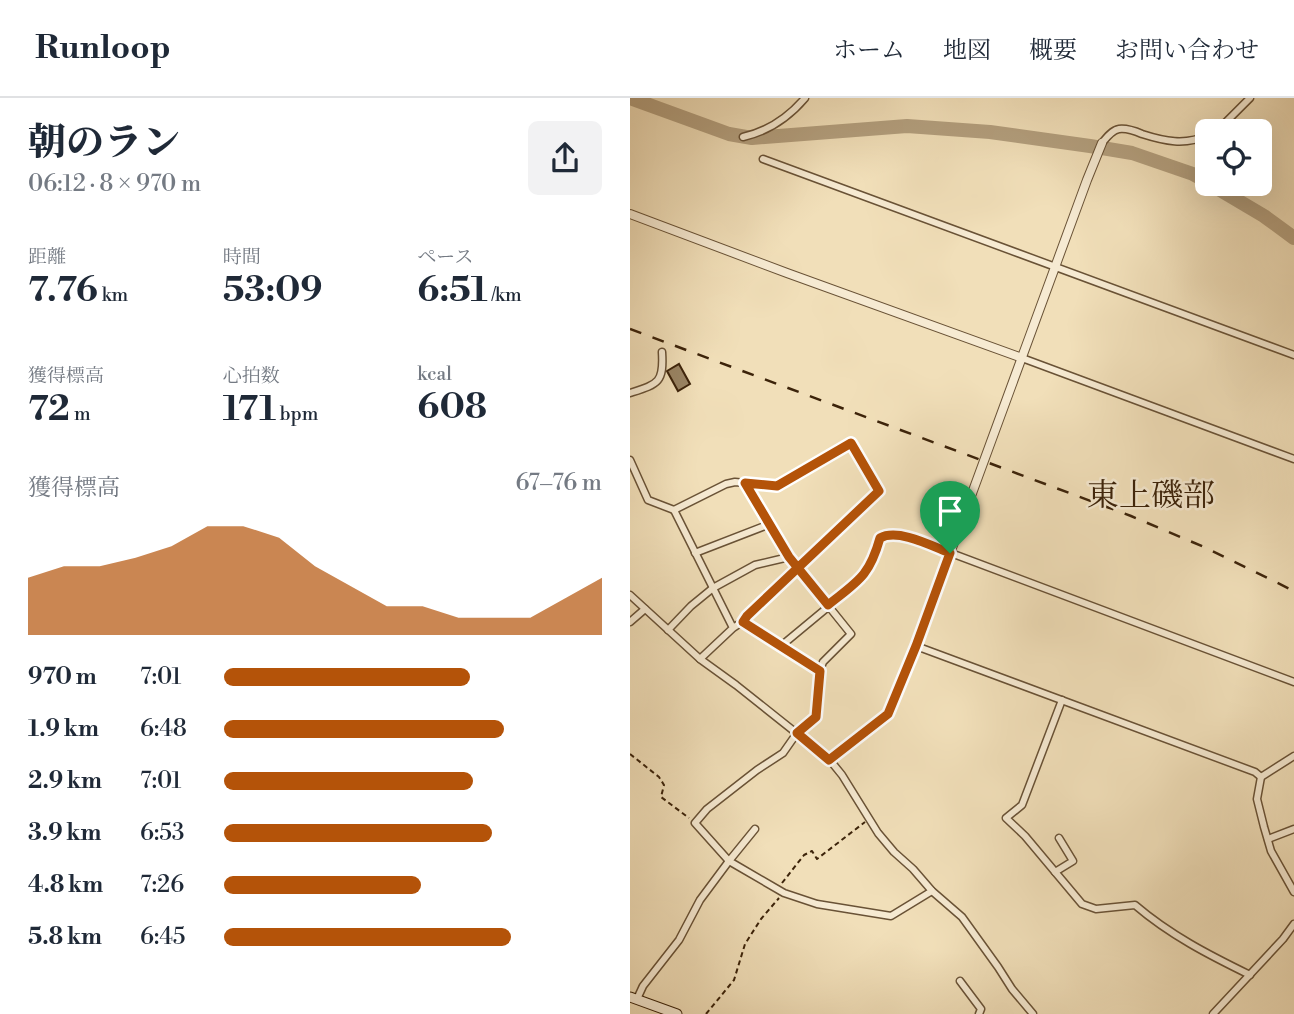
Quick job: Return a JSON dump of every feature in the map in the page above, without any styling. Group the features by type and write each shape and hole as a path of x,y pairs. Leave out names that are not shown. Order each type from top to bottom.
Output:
{"main road":[{"path":"634,998 677,1014"}],"street":[{"path":"743,137 762,132 786,118 805,98"},
{"path":"1230,119 1250,98"},
{"path":"829,760 888,714 916,646 1102,143 1119,129 1177,143 1195,138"},
{"path":"763,159 1294,355"},
{"path":"630,214 1294,459"},
{"path":"630,393 653,384 661,376 662,352"},
{"path":"674,510 726,484 777,486 851,443 879,491 743,622 700,659"},
{"path":"630,460 648,500 674,510 733,628"},
{"path":"745,483 789,557 851,634 824,662 820,671 816,717 797,733 783,753 707,809 695,823 729,861 784,893 817,904 891,916 932,891"},
{"path":"695,552 770,524"},
{"path":"781,646 863,578 874,559 880,538 888,534 911,538 1294,682"},
{"path":"668,630 713,588 755,565 789,557"},
{"path":"630,595 700,659 829,760 894,852 962,917 1012,989 1033,1014"},
{"path":"630,622 645,609"},
{"path":"743,622 820,671"},
{"path":"916,646 1255,772 1261,777"},
{"path":"1062,700 1022,805 1006,818 1025,836 1082,904 1096,909 1135,905 1151,919 1196,948 1250,975"},
{"path":"1294,756 1261,777 1257,799 1271,850 1294,892"},
{"path":"1268,839 1294,829"},
{"path":"634,998 679,940 700,900 755,830"},
{"path":"1055,872 1073,861 1059,838"},
{"path":"1213,1014 1294,924"},
{"path":"960,981 981,1009 979,1014"}],"path":[{"path":"630,754 659,777 664,785 661,797 695,823"},
{"path":"777,889 804,855 811,851 817,859 869,819"},
{"path":"706,1014 734,980 745,944 761,919 784,893"}],"building":[{"path":"679,364 690,384 678,391 667,371"}],"waterway":[{"path":"630,98 729,134 752,138 907,126 990,132 1132,153 1195,175"},
{"path":"1230,196 1294,238"}],"railway":[{"path":"630,329 1131,516 1204,547 1294,591"}],"district":[{"name":"東上磯部","path":"1151,496"}],"route":[{"path":"950,553 888,714 829,760 797,733 816,717 820,671 743,622 747,616 798,569 879,491 851,443 777,486 745,483 789,557 798,569 828,605 863,578 874,559 880,538 888,534 911,538 950,553"}]}
